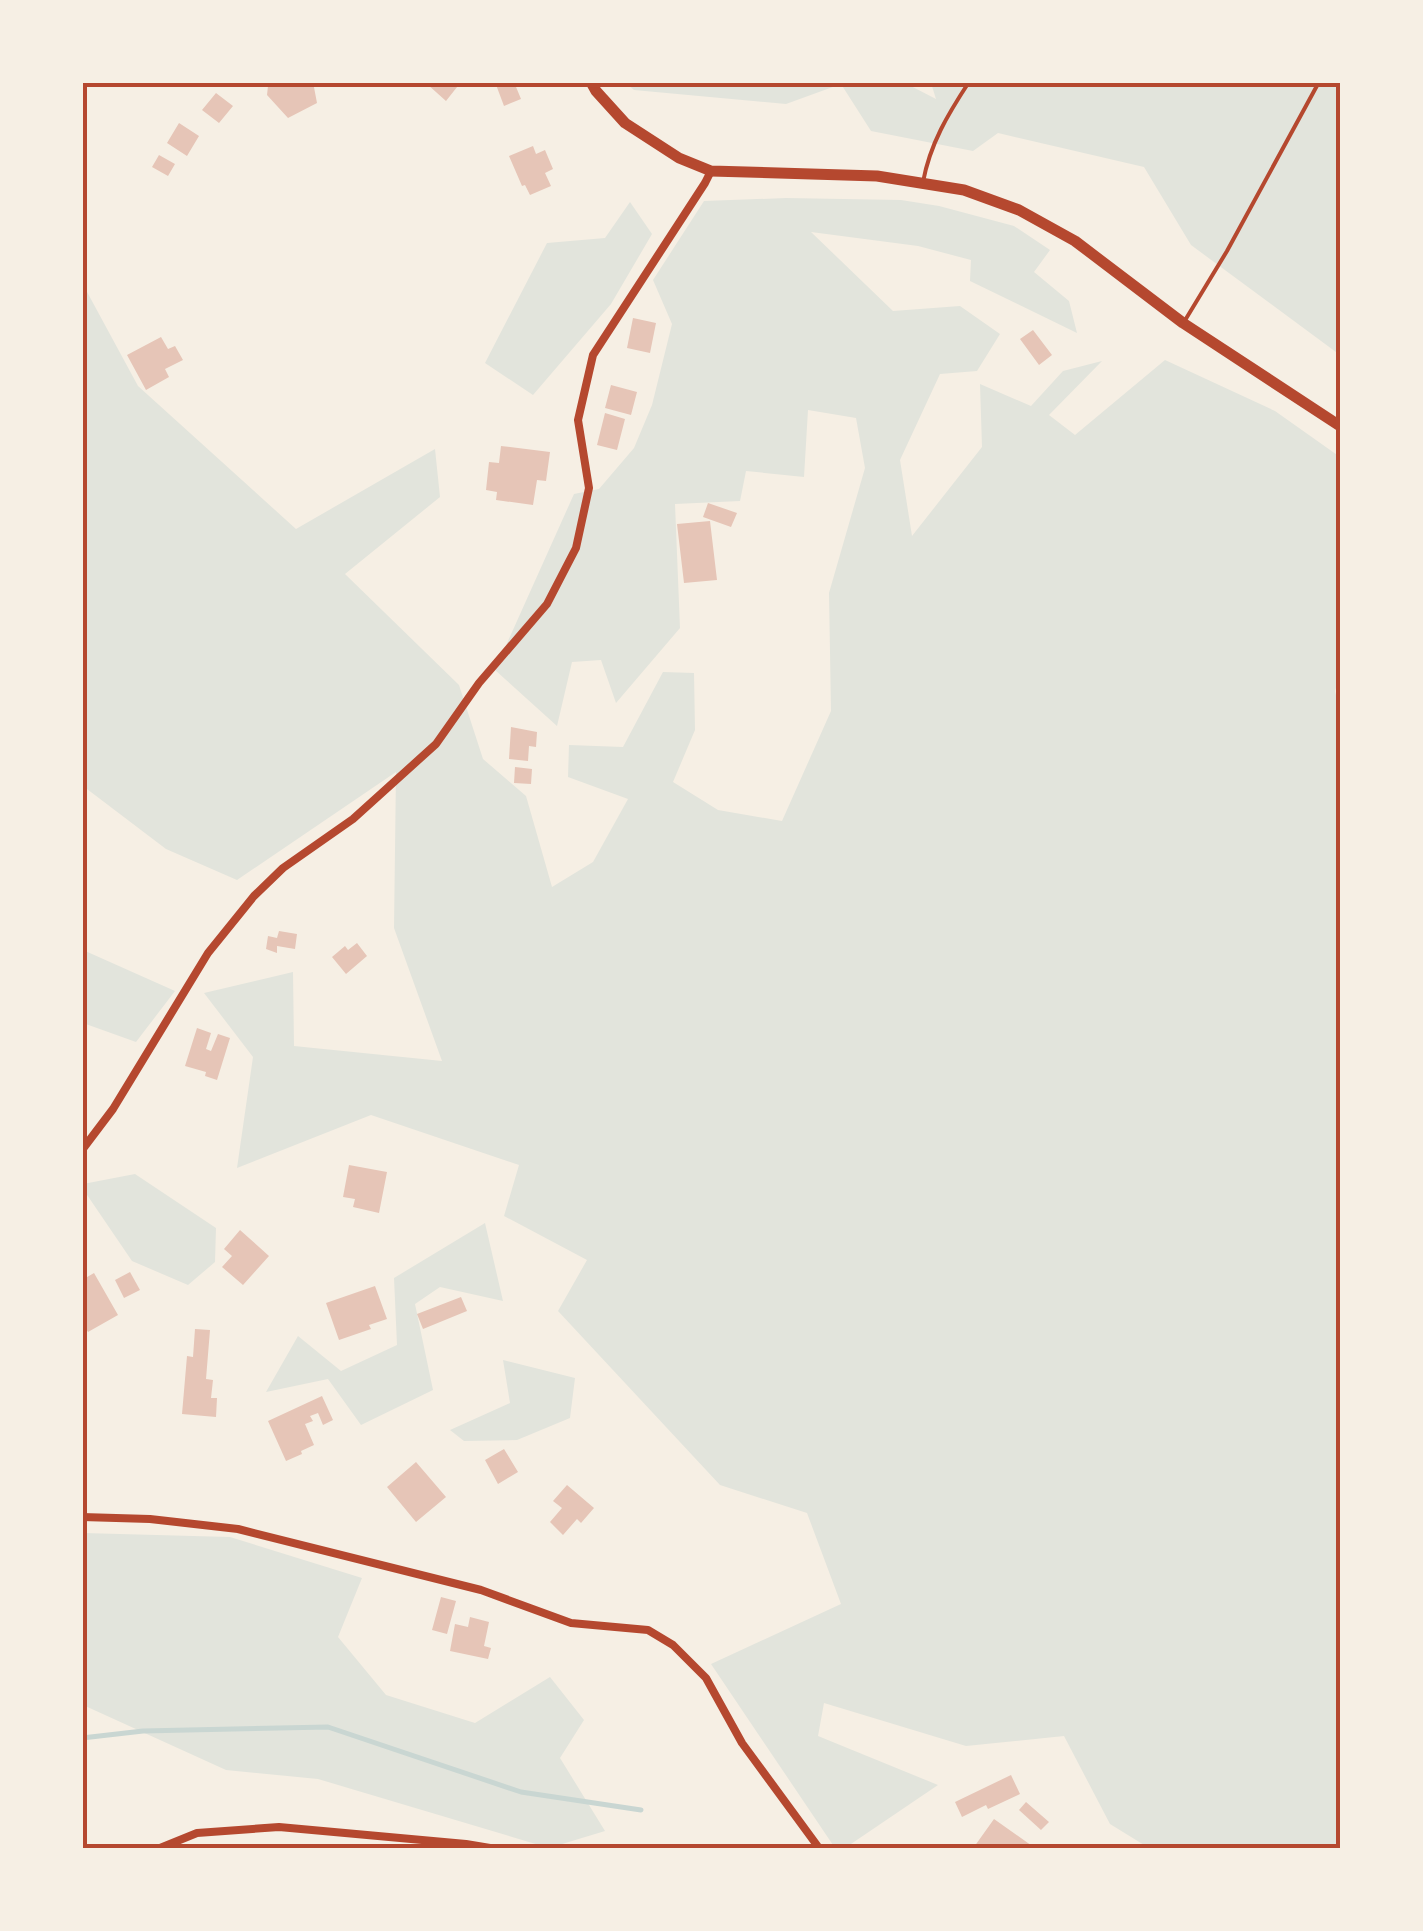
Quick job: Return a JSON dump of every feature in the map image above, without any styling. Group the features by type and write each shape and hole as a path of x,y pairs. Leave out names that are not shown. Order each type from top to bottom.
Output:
{"main road":[{"path":"591,82 625,123 678,158 711,171 878,176 964,190 1019,210 1076,241 1184,322 1340,426"}],"street":[{"path":"82,1150 113,1109 208,953 254,896 283,868 352,819 436,744 480,683 548,604 576,548 589,488 578,420 592,355 711,171"},
{"path":"82,1518 150,1519 238,1529 481,1590 571,1624 648,1630 674,1645 706,1678 742,1743 819,1848"},
{"path":"160,1848 197,1833 278,1828 490,1848"}],"lane":[{"path":"923,183 928,154 968,82"},
{"path":"1184,322 1319,82"}],"shaded area":[{"path":"626,83 905,83 936,99 931,83 1340,83 1340,355 1191,245 1144,167 998,133 973,151 871,131 841,84 786,104 634,90"},
{"path":"901,200 939,206 1014,226 1050,250 1034,272 1069,301 1077,333 970,281 971,260 918,246 811,232 893,311 960,306 1000,334 977,371 940,374 900,460 912,536 982,447 980,384 1031,406 1063,371 1102,361 1049,415 1075,435 1165,360 1275,411 1340,457 1340,676 1335,691 1340,712 1340,1848 1149,1848 1110,1824 1064,1736 966,1746 824,1703 818,1736 938,1785 845,1848 835,1848 711,1664 841,1604 807,1513 720,1485 558,1311 587,1260 504,1216 519,1165 371,1115 237,1168 253,1057 204,993 293,972 294,1046 442,1061 394,928 396,772 237,880 166,849 83,786 82,290 86,290 138,386 296,529 435,449 440,497 345,574 459,685 483,759 526,796 552,887 593,862 628,799 568,777 569,745 623,747 663,672 694,673 695,730 673,782 718,810 782,821 831,711 829,593 865,468 856,418 808,410 804,477 746,471 740,501 675,504 680,628 616,703 601,660 572,662 557,726 495,670 574,494 599,489 634,448 652,405 672,324 653,280 704,201"},
{"path":"630,202 652,234 611,304 533,395 485,363 547,243 605,238"},
{"path":"83,950 175,991 136,1042 83,1023"},
{"path":"135,1174 216,1228 215,1262 188,1285 132,1261 83,1189 83,1184"},
{"path":"485,1223 503,1301 440,1287 415,1304 433,1390 361,1425 328,1379 266,1392 298,1336 341,1371 397,1345 394,1278"},
{"path":"503,1360 575,1378 570,1418 517,1440 464,1441 450,1430 510,1403"},
{"path":"83,1533 230,1537 362,1578 338,1637 386,1695 475,1723 550,1677 584,1720 560,1758 605,1831 549,1848 318,1779 226,1770 83,1705"}],"building":[{"path":"265,82 313,82 317,103 288,118 267,95"},
{"path":"428,82 461,82 446,101"},
{"path":"495,82 514,82 521,99 504,106"},
{"path":"216,93 233,106 219,123 202,110"},
{"path":"179,123 199,136 187,156 167,143"},
{"path":"533,146 536,154 545,150 553,169 545,173 551,186 530,195 509,156"},
{"path":"159,155 175,164 168,176 152,167"},
{"path":"633,318 656,323 650,353 627,348"},
{"path":"1033,330 1052,355 1039,365 1020,339"},
{"path":"161,337 168,349 175,346 183,360 165,369 169,377 146,390 127,355"},
{"path":"611,385 637,392 631,415 605,408"},
{"path":"605,413 625,419 617,450 597,445"},
{"path":"501,446 550,452 546,481 537,480 533,505 496,500 497,492 486,490 489,462 499,463"},
{"path":"708,503 737,513 731,527 703,517"},
{"path":"710,521 717,580 684,583 677,524"},
{"path":"511,727 537,732 536,747 529,746 528,761 509,759"},
{"path":"515,767 532,769 531,784 514,783"},
{"path":"279,931 297,934 295,949 277,946 277,953 266,949 268,936 277,938"},
{"path":"357,943 367,956 346,974 332,957 345,946 348,950"},
{"path":"197,1028 211,1033 206,1049 211,1051 218,1034 230,1038 217,1080 185,1066"},
{"path":"349,1165 387,1172 379,1213 353,1207 355,1199 343,1197"},
{"path":"240,1230 269,1256 243,1285 222,1267 232,1256 224,1249"},
{"path":"130,1272 140,1290 124,1298 115,1280"},
{"path":"94,1273 118,1315 88,1332 82,1322 82,1280"},
{"path":"375,1286 387,1319 339,1340 326,1303"},
{"path":"461,1297 467,1311 423,1329 417,1314"},
{"path":"195,1329 210,1330 206,1379 213,1380 211,1398 217,1398 216,1417 182,1414 187,1356 193,1357"},
{"path":"322,1396 333,1420 323,1425 318,1413 310,1416 313,1421 305,1424 314,1445 286,1461 268,1421"},
{"path":"504,1449 518,1472 498,1484 485,1460"},
{"path":"416,1462 446,1497 416,1522 387,1487"},
{"path":"567,1485 594,1508 563,1535 550,1522 562,1508 553,1501"},
{"path":"441,1597 456,1601 447,1634 432,1630"},
{"path":"470,1617 489,1622 484,1646 491,1648 488,1659 450,1651 455,1624 468,1627"},
{"path":"1011,1775 1020,1794 962,1817 955,1802"},
{"path":"1026,1802 1049,1822 1041,1830 1019,1810"},
{"path":"994,1819 1035,1848 974,1847"}],"waterway":[{"path":"82,1738 143,1731 328,1727 521,1792 641,1810"}]}
